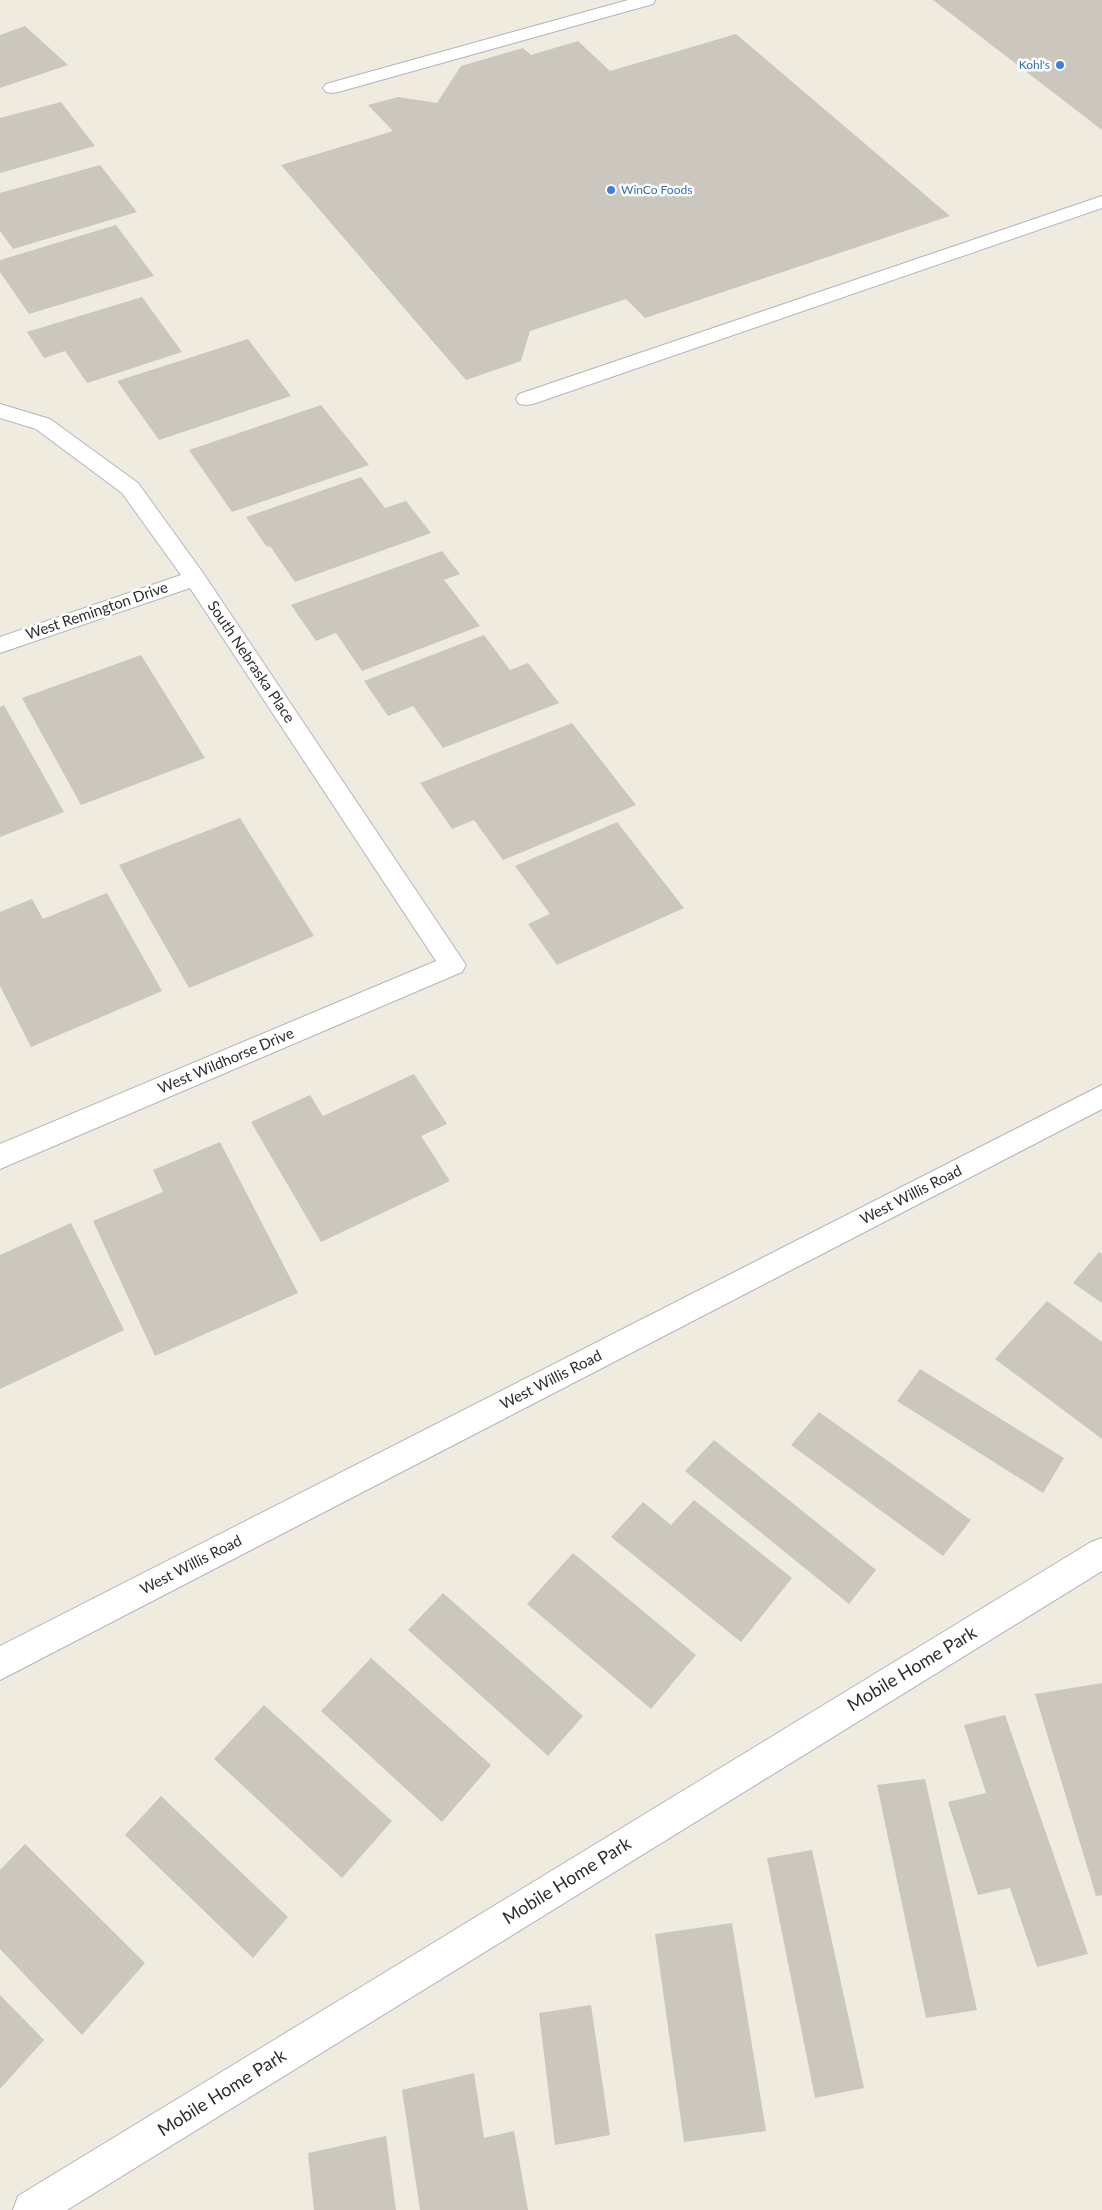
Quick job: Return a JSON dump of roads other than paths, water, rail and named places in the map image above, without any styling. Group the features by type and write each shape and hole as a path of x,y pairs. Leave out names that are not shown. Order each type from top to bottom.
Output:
{"street":[{"path":"332,88 647,0"},
{"path":"526,399 1102,202"},
{"name":"South Nebraska Place","path":"0,411 43,424 130,488 194,578 453,965"},
{"name":"West Remington Drive","path":"0,645 194,578"},
{"name":"West Wildhorse Drive","path":"0,1157 453,965"},
{"name":"West Willis Road","path":"0,1664 1102,1096"},
{"name":"Mobile Home Park","path":"32,2210 1102,1553"}],"place":[{"name":"Kohl's","path":"1060,65"},
{"name":"WinCo Foods","path":"611,190"}]}
